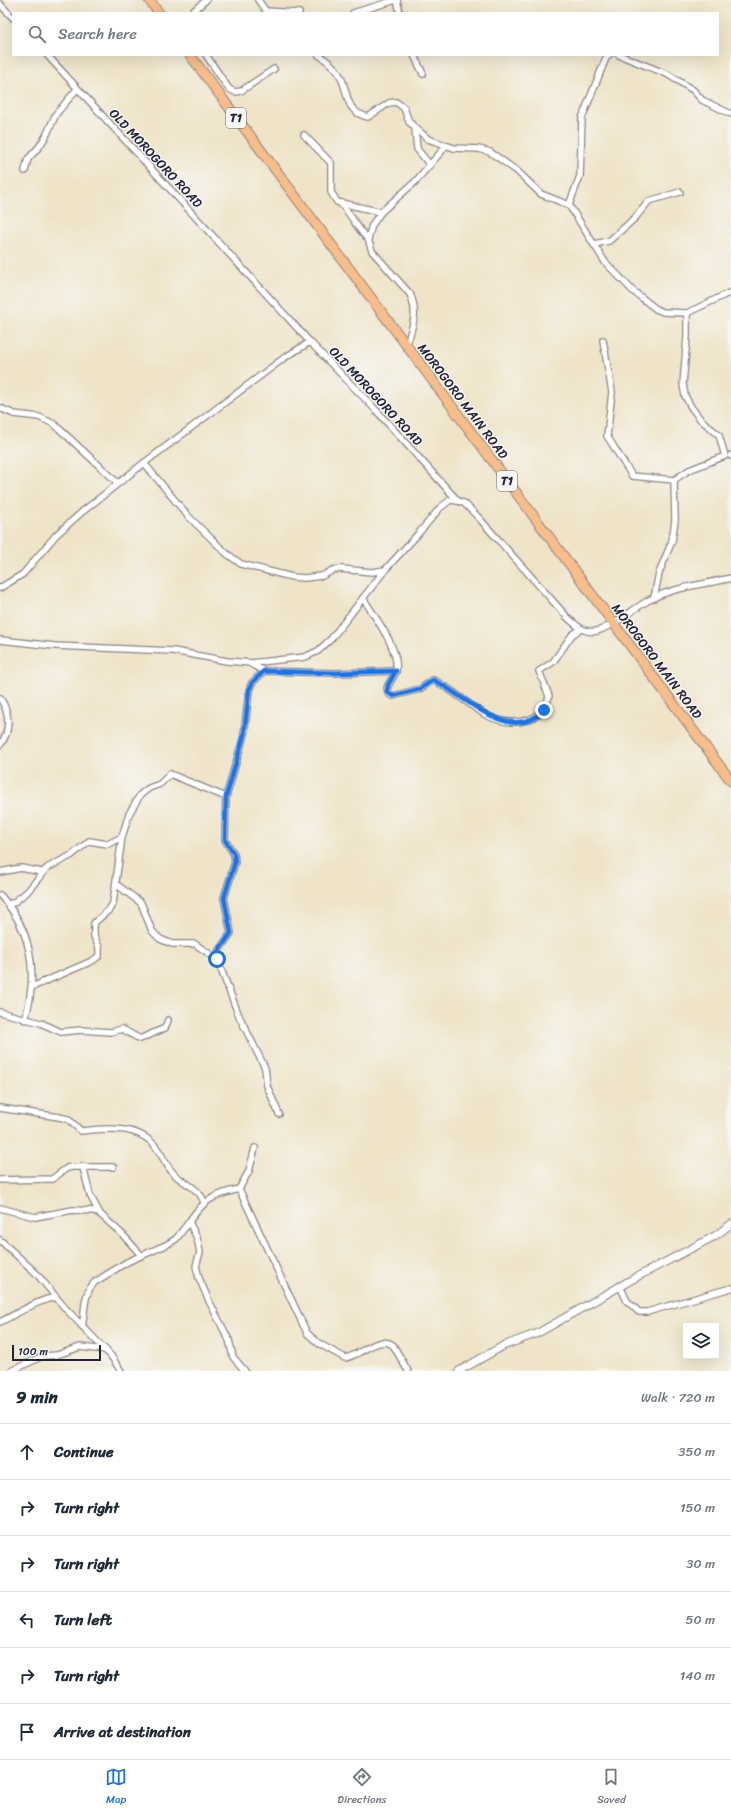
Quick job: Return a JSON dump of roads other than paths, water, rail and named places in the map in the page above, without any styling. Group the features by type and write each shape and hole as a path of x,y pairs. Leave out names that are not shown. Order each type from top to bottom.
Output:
{"highway":[{"path":"149,0 158,12"},
{"name":"MOROGORO MAIN ROAD","path":"191,56 406,347 731,781"}],"street":[{"path":"191,12 206,0"},
{"path":"258,0 267,12"},
{"path":"356,12 396,0 400,12"},
{"path":"0,4 12,17"},
{"name":"OLD MOROGORO ROAD","path":"48,56 310,342 374,408 458,501 464,503 478,517 567,617 581,629"},
{"path":"207,56 229,89 235,92 241,91 274,69"},
{"path":"320,56 338,72 350,108 362,116 368,117 389,103 396,102 404,108 409,122 415,129 428,139 454,148 479,149 490,152 517,171 541,194 569,205 605,262 646,302 663,312 687,313 731,292"},
{"path":"414,56 423,74"},
{"path":"569,205 580,176 582,118 586,104 608,56"},
{"path":"622,56 667,74 693,90 702,100 731,114"},
{"path":"25,171 28,159 40,146 56,114 77,88"},
{"path":"415,129 417,149 430,165"},
{"path":"304,135 331,163 331,192 340,204 348,211 362,234 368,239"},
{"path":"406,347 416,312 414,303 410,294 372,252 368,239 372,225 380,212 405,192 446,146"},
{"path":"594,244 609,241 635,218 649,201 680,192"},
{"path":"340,204 380,212"},
{"path":"604,340 612,392 606,431 610,442 632,476 674,480 689,470 729,456 719,435 701,420 691,407 684,390 687,313"},
{"path":"0,588 23,574 56,535 144,462 284,358 310,342"},
{"path":"0,408 14,414 39,417 54,424 118,483"},
{"path":"144,462 188,516 226,553 241,564 292,577 304,578 322,576 333,570 341,569 372,572 385,570"},
{"path":"654,598 659,573 672,541 675,520 674,480"},
{"path":"0,640 55,646 173,651 227,661 251,663 291,660 313,654 331,639 385,570 440,508 450,500 458,501"},
{"path":"363,598 391,646 396,660 396,671 387,688 387,692 391,695 420,689 433,680 492,717 513,722 531,720 544,710 549,696 539,671 553,662 572,635 581,629 596,631 613,623 654,598 731,578"},
{"path":"251,663 264,671 335,673 396,671"},
{"path":"264,671 252,683 249,690 244,735 226,797 225,840 234,854 235,862 224,898 231,933 219,950 217,959 239,1016 264,1068 267,1086 280,1114"},
{"path":"0,698 6,712 8,727 6,735 0,745"},
{"path":"32,987 92,961 99,956 99,947 94,936 94,922 111,907 116,884 122,837 129,814 140,795 149,788 160,784 170,774 226,797"},
{"path":"8,904 14,903 28,892 42,872 72,855 89,842 108,844 122,837"},
{"path":"0,872 21,868 42,872"},
{"path":"116,884 141,903 152,931 160,939 172,944 197,945 201,950 217,959"},
{"path":"0,895 8,904 25,932 32,987 25,1020"},
{"path":"0,1012 25,1020 41,1023 61,1032 81,1030 111,1032 122,1029 140,1039 165,1028 168,1020"},
{"path":"0,1108 59,1116 68,1119 74,1127 81,1131 109,1129 138,1133 151,1141 172,1171 201,1196 204,1203"},
{"path":"239,1189 249,1171 255,1148"},
{"path":"83,1167 90,1195 100,1214 141,1255"},
{"path":"0,1180 52,1178 67,1168 113,1167"},
{"path":"82,1326 83,1305 91,1286 113,1269 172,1242 204,1203 221,1192 239,1189"},
{"path":"239,1189 310,1337 331,1351 346,1358 376,1344 389,1342 393,1345 408,1371"},
{"path":"0,1208 36,1217 73,1210 88,1210 100,1214"},
{"path":"189,1222 197,1238 200,1252 196,1266 199,1278 208,1301 229,1340 233,1356 245,1371"},
{"path":"459,1371 503,1346 538,1333 620,1286 715,1236 731,1224"},
{"path":"0,1240 36,1273 82,1326 106,1350 121,1371"},
{"path":"0,1248 9,1249"},
{"path":"620,1286 627,1302 639,1312 647,1312 731,1288"},
{"path":"0,1322 18,1314 32,1304 43,1299 56,1297"},
{"path":"11,1371 43,1356 58,1355 80,1346 106,1350"}]}
